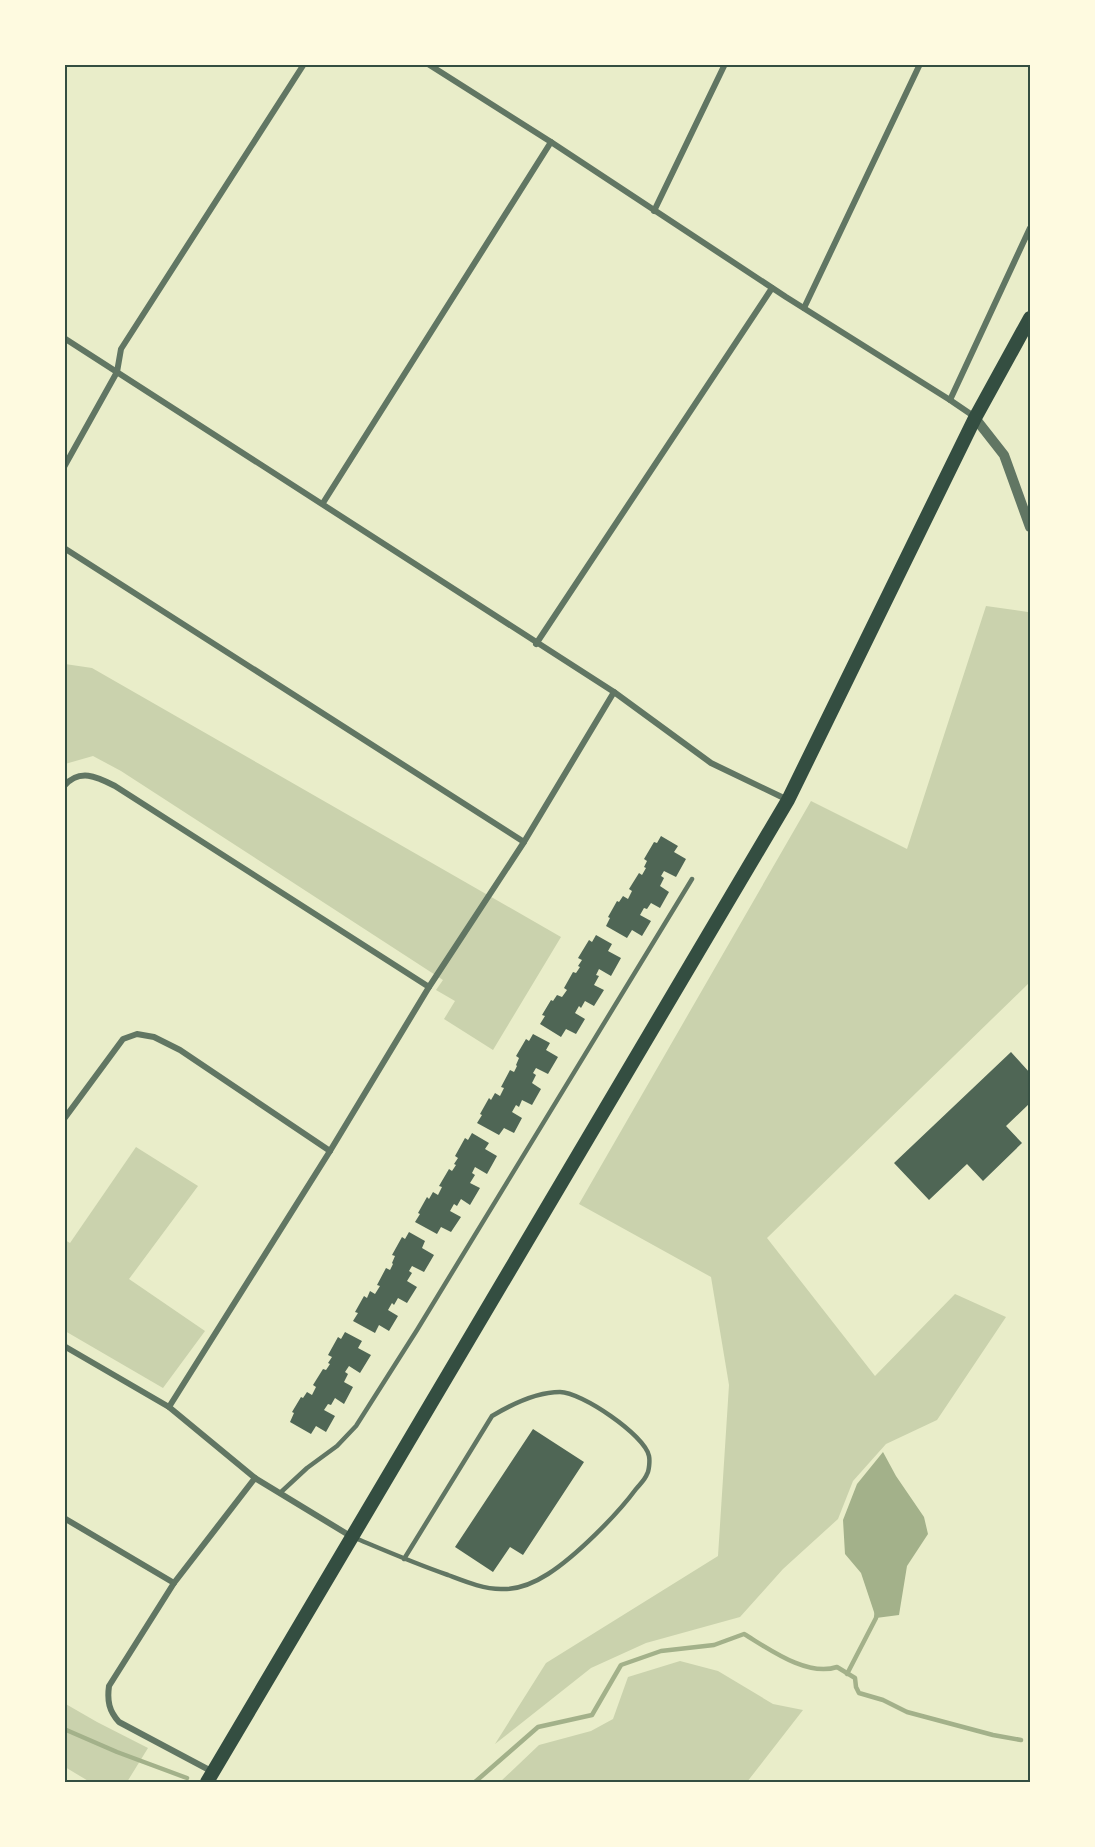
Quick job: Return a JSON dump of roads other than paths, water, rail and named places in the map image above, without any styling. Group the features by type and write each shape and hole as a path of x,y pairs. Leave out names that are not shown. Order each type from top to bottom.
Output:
{"main road":[{"path":"210,1777 788,800 975,418 1030,318"}],"street":[{"path":"64,467 117,372 121,349 304,64"},
{"path":"428,64 975,418 1004,455 1030,526"},
{"path":"654,212 725,64"},
{"path":"804,308 920,64"},
{"path":"323,503 551,142"},
{"path":"950,400 1030,228"},
{"path":"536,644 772,288"},
{"path":"64,338 323,503 536,644 614,692 711,763 788,800"},
{"path":"64,548 524,842"},
{"path":"169,1407 330,1151 429,987 524,842 614,692"},
{"path":"64,786 82,775 99,778 115,786 429,987"},
{"path":"64,1119 123,1039 137,1034 154,1037 180,1050 330,1151"},
{"path":"64,1346 169,1407 255,1478 352,1537"},
{"path":"210,1777 119,1722 107,1702 109,1686 174,1583 255,1478"},
{"path":"64,1518 174,1583"}],"lane":[{"path":"280,1493 307,1468 337,1446 356,1426 692,879"},
{"path":"352,1537 404,1559 468,1582 500,1589 522,1587 547,1575 624,1506 647,1474 649,1456 644,1446 619,1420 572,1393 546,1394 511,1405 492,1416 404,1559"}],"waterway":[{"path":"847,1674 876,1618 877,1611"},
{"path":"475,1782 538,1727 592,1715 621,1665 661,1651 714,1645 744,1634 777,1654 801,1665 825,1669 837,1667 855,1678 859,1693 883,1700 907,1712 993,1735 1021,1740"},
{"path":"64,1729 187,1778"}]}
